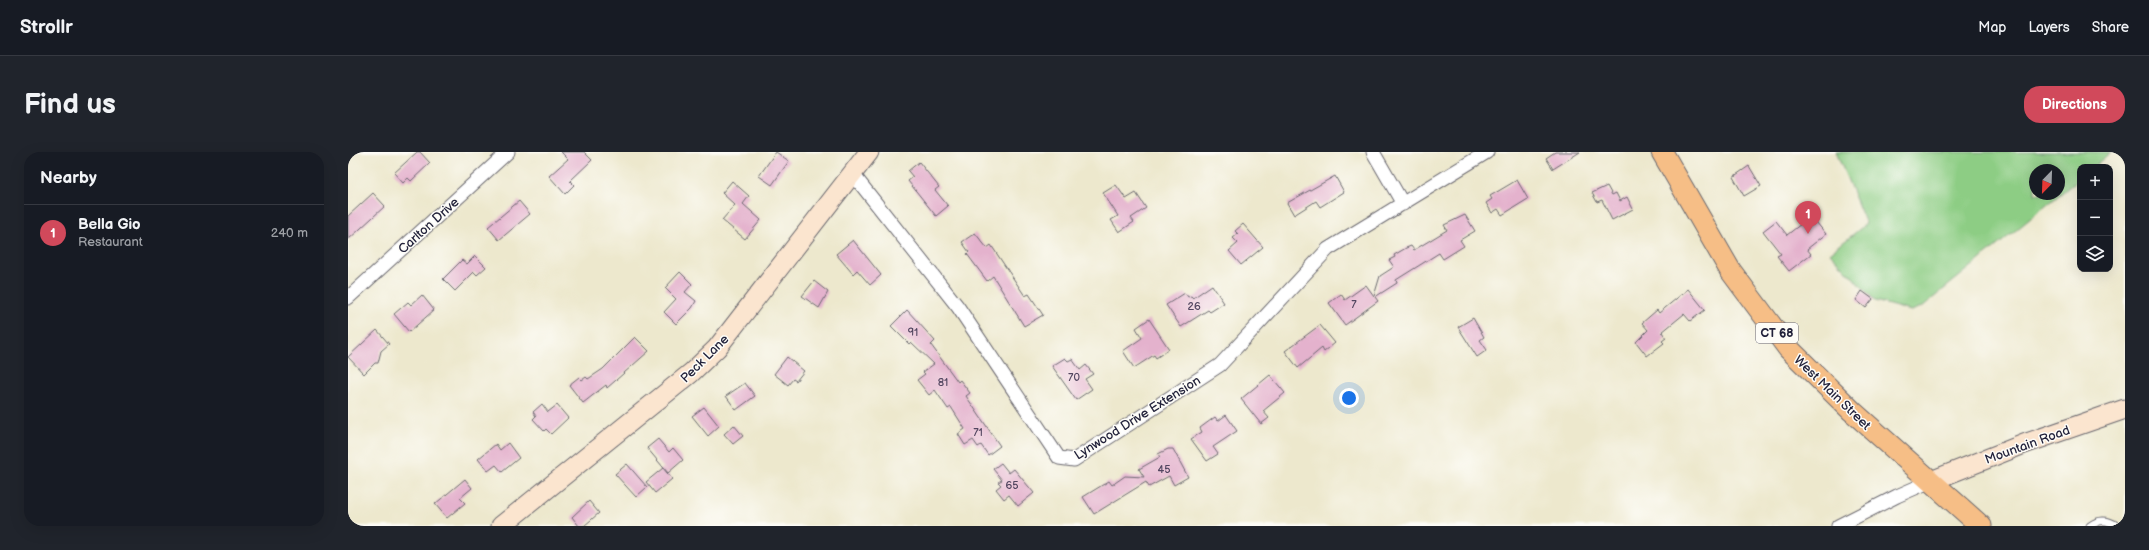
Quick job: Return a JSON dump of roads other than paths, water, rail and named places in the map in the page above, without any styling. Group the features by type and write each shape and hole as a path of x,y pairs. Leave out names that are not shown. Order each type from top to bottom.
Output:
{"main road":[{"name":"West Main Street","path":"1662,152 1730,270 1788,348 1852,411 1981,526"}],"street":[{"name":"Carlton Drive","path":"348,298 508,152"},
{"name":"Peck Lane","path":"501,526 691,373 717,348 869,152"},
{"path":"1373,152 1403,204"},
{"name":"Lynwood Drive Extension","path":"852,173 958,307 1059,458 1074,460 1220,365 1328,250 1487,152"},
{"name":"Mountain Road","path":"1931,481 2024,444 2125,409"},
{"path":"1838,526 1897,496 1931,481"}],"lane":[{"path":"2090,526 2096,521 2103,520 2117,526"}],"place":[{"name":"Bella Gio","path":"1808,234"}]}
